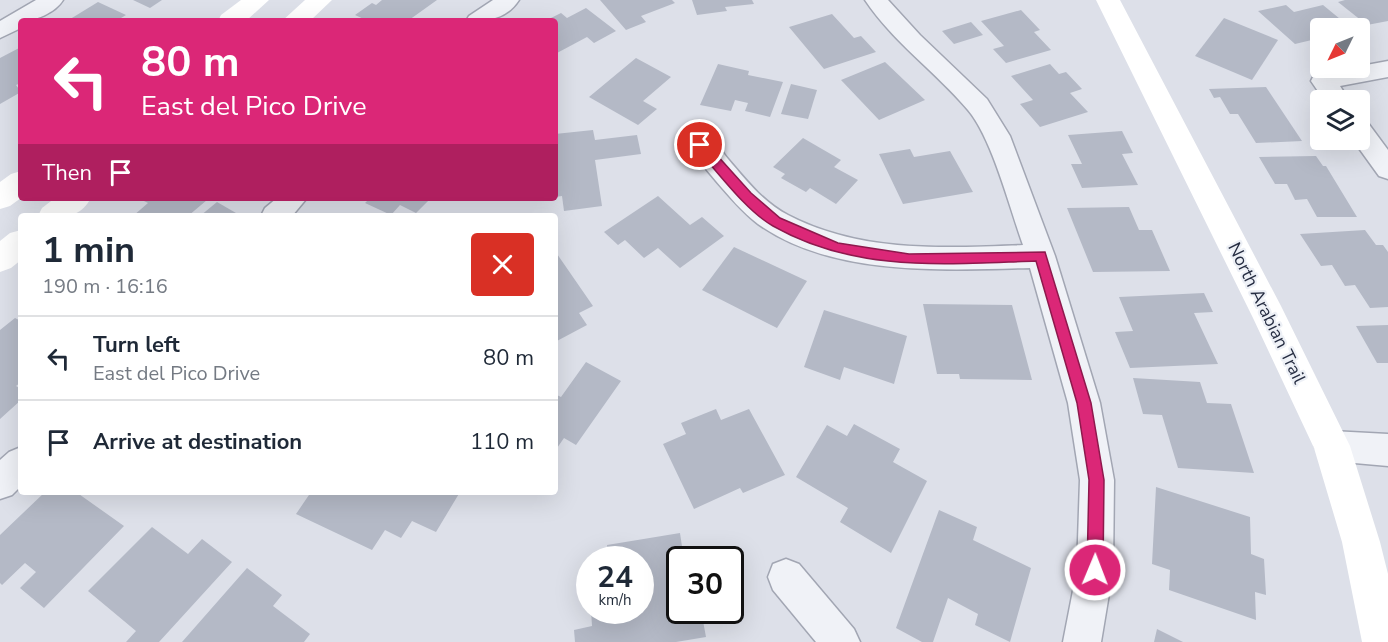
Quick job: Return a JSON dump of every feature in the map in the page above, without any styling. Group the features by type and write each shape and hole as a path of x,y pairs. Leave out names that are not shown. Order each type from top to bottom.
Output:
{"street":[{"path":"22,18 52,0"},
{"path":"234,18 257,0"},
{"path":"298,18 320,0"},
{"path":"481,18 508,0"},
{"path":"876,0 912,40 978,105 997,136 1041,256 1084,403 1097,480 1095,570 1082,642"},
{"name":"North Arabian Trail","path":"1108,0 1269,316 1332,446 1361,542 1383,642"},
{"path":"0,31 18,20"},
{"path":"1330,90 1323,81 1388,69"},
{"path":"1370,144 1388,168"},
{"path":"700,145 747,196 776,222 836,248 909,259 1041,256"},
{"path":"0,198 18,184"},
{"path":"57,213 72,201"},
{"path":"278,213 291,201"},
{"path":"0,259 18,244"},
{"path":"1332,446 1388,450"},
{"path":"0,483 18,466"},
{"path":"786,577 841,642"}],"building":[{"path":"133,0 162,0 150,8"},
{"path":"382,0 437,0 412,18 362,18 355,15 372,3 376,5"},
{"path":"600,0 672,0 675,3 641,16 646,22 626,30"},
{"path":"692,0 752,0 754,4 725,7 727,11 697,15"},
{"path":"1388,0 1388,21 1370,24 1370,18 1358,18 1338,2"},
{"path":"98,2 126,15 121,18 72,18"},
{"path":"1286,5 1294,12 1323,5 1339,18 1310,18 1310,40 1295,44 1258,11"},
{"path":"586,8 616,31 594,43 587,37 558,52 558,18 551,18 561,13 567,18"},
{"path":"1021,10 1040,30 1034,32 1051,50 1006,63 993,49 1004,46 981,21"},
{"path":"832,14 854,38 861,36 876,52 824,69 789,27"},
{"path":"1224,18 1278,40 1252,80 1195,56"},
{"path":"971,22 983,35 954,44 942,31"},
{"path":"18,49 18,84 16,85 18,94 0,104 0,58"},
{"path":"636,58 671,77 643,101 657,109 638,125 589,97"},
{"path":"885,62 925,100 879,120 841,80"},
{"path":"718,64 749,71 748,75 783,82 770,117 745,111 748,103 735,100 731,111 700,105"},
{"path":"1050,64 1059,74 1066,72 1082,89 1070,93 1088,112 1040,127 1020,104 1033,100 1011,76"},
{"path":"791,84 817,90 808,119 781,114"},
{"path":"1266,87 1302,141 1256,143 1238,114 1230,114 1220,97 1214,98 1209,89"},
{"path":"593,130 595,140 637,135 641,154 595,160 602,206 564,211 562,196 558,197 558,134"},
{"path":"1122,131 1133,153 1122,154 1138,185 1082,188 1071,164 1082,164 1068,135"},
{"path":"803,138 841,160 834,167 858,180 836,204 810,188 806,192 781,178 785,174 773,167"},
{"path":"910,149 914,157 950,151 973,192 903,204 879,154"},
{"path":"1316,156 1323,166 1326,166 1357,217 1317,217 1307,199 1295,200 1287,184 1275,184 1259,157"},
{"path":"658,196 690,225 702,217 724,236 680,268 658,248 644,258 625,240 618,245 604,232"},
{"path":"144,201 206,201 192,213 136,213 148,203"},
{"path":"367,201 428,201 416,213 400,205 393,213 387,213 365,203"},
{"path":"217,202 236,213 204,213"},
{"path":"1129,207 1139,230 1152,230 1170,271 1093,272 1067,208"},
{"path":"1365,230 1376,245 1383,245 1388,252 1388,307 1370,308 1355,285 1345,286 1332,265 1321,266 1300,234"},
{"path":"734,247 807,281 777,328 702,290"},
{"path":"558,255 593,306 579,313 587,325 558,340"},
{"path":"1204,293 1213,312 1194,313 1218,364 1130,368 1115,332 1133,331 1119,297"},
{"path":"923,304 1012,305 1032,380 960,379 959,374 937,374"},
{"path":"824,310 907,336 894,384 844,367 840,380 804,367"},
{"path":"15,318 18,320 18,384 16,386 18,387 18,403 0,419 0,330"},
{"path":"1388,325 1388,363 1377,363 1356,326"},
{"path":"586,362 621,381 576,445 564,438 558,447 558,396 561,397"},
{"path":"1133,378 1200,382 1207,403 1231,404 1254,473 1178,468 1162,415 1143,414"},
{"path":"716,409 721,420 749,409 785,475 743,493 740,488 694,509 663,444 686,434 681,423"},
{"path":"854,424 900,449 893,462 927,481 891,553 840,522 848,508 796,477 827,425 847,436"},
{"path":"1156,487 1250,517 1251,554 1264,559 1266,595 1255,592 1256,620 1169,590 1170,570 1152,564"},
{"path":"42,495 80,495 124,526 44,608 20,588 36,572 25,563 2,585 0,583 0,535"},
{"path":"309,495 458,495 436,532 412,521 401,538 385,530 372,550 296,514"},
{"path":"939,510 977,527 973,540 1031,568 1010,642 975,625 978,614 948,598 933,642 922,642 896,628"},
{"path":"152,527 188,554 202,539 232,562 159,642 126,642 136,631 88,591"},
{"path":"680,533 682,546 666,546 666,624 704,624 706,637 676,642 575,642 574,630 592,626 592,624 654,624 654,546 607,545"},
{"path":"247,568 282,595 273,606 310,634 304,642 182,642"},
{"path":"1157,629 1183,642 1154,642"}],"route":[{"path":"700,145 747,196 776,222 836,248 909,259 1041,256 1084,403 1097,480 1095,570"}]}
